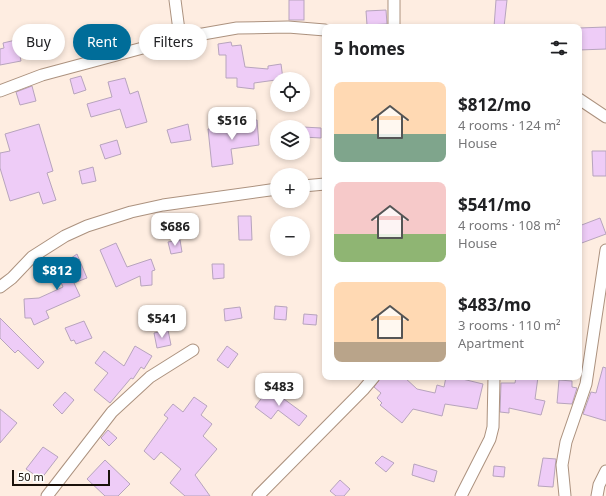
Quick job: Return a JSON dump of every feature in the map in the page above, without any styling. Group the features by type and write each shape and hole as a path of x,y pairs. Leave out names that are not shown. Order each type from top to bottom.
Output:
{"street":[{"path":"175,0 178,24"},
{"path":"394,0 394,24"},
{"path":"207,33 237,28 288,27 322,30"},
{"path":"0,91 42,75 139,49"},
{"path":"582,100 606,117"},
{"path":"310,185 322,184"},
{"path":"0,287 32,257 65,236 87,226 131,212 163,205 270,190"},
{"path":"565,496 562,465 566,442 586,384 606,250"},
{"path":"47,496 112,412 150,377 193,350"},
{"path":"258,496 371,380"},
{"path":"460,496 490,439 493,427 494,380"},
{"path":"598,496 599,485 606,471"}],"building":[{"path":"289,0 304,0 304,20 289,20"},
{"path":"496,0 507,0 504,24 494,24"},
{"path":"386,10 387,24 367,24 366,11"},
{"path":"606,27 606,49 582,50 582,28"},
{"path":"12,41 12,60 21,61 0,65 0,49 4,48 3,43"},
{"path":"231,42 232,46 241,45 245,67 268,69 268,66 281,64 282,72 270,72 270,81 254,83 254,89 237,87 237,78 226,78 226,55 219,55 218,44"},
{"path":"81,76 86,90 74,94 70,79"},
{"path":"125,78 130,94 138,91 147,122 126,128 120,109 91,117 87,104 112,97 108,82"},
{"path":"32,86 36,101 20,105 16,92"},
{"path":"257,120 259,145 231,149 233,164 212,167 208,129 236,125 235,122"},
{"path":"39,124 53,171 47,173 56,200 43,204 39,192 10,201 0,168 0,153 10,151 5,134"},
{"path":"188,124 191,140 171,143 167,130"},
{"path":"310,127 321,128 321,138 310,137"},
{"path":"117,140 121,154 105,159 100,145"},
{"path":"592,151 606,151 606,176 593,176"},
{"path":"93,167 96,181 82,184 79,171"},
{"path":"238,216 251,216 252,240 239,240"},
{"path":"600,218 606,234 582,243 582,225"},
{"path":"180,240 182,252 171,254 168,242"},
{"path":"116,243 127,267 151,259 155,270 152,271 152,285 141,286 140,276 116,287 100,250"},
{"path":"77,254 87,278 74,283 80,296 46,311 49,318 34,325 31,318 25,318 24,299 39,298 63,287 55,269"},
{"path":"212,264 224,264 224,278 213,279"},
{"path":"275,306 287,307 286,320 274,319"},
{"path":"240,307 242,318 225,321 224,309"},
{"path":"304,314 317,315 316,325 303,324"},
{"path":"0,318 44,362 38,369 18,350 15,353 0,338"},
{"path":"84,321 92,338 76,344 74,340 71,341 65,328"},
{"path":"168,330 171,345 157,348 154,333"},
{"path":"135,346 152,356 144,369 141,367 133,379 131,378 110,403 94,390 108,373 95,363 104,351 124,366"},
{"path":"227,346 238,354 228,368 217,360"},
{"path":"603,367 606,368 606,421 583,414 591,392 596,393"},
{"path":"379,380 407,380 417,389 435,393 437,385 444,387 445,380 466,380 483,384 477,409 445,404 442,416 413,409 402,423 380,405 382,403 377,398 381,393 374,387"},
{"path":"516,380 538,380 535,399 545,401 541,415 509,408 509,413 500,412 501,383 515,383"},
{"path":"559,380 572,381 572,387 577,388 572,404 557,403"},
{"path":"269,388 307,416 299,426 278,410 271,419 255,407"},
{"path":"65,392 74,400 62,414 53,405"},
{"path":"194,397 207,406 201,415 212,424 203,436 217,449 195,475 210,496 185,496 170,483 181,469 161,452 154,460 144,451 168,418 164,415 173,404 183,412"},
{"path":"0,409 17,423 0,443"},
{"path":"108,430 117,438 109,446 101,438"},
{"path":"43,447 58,457 41,479 26,469"},
{"path":"382,456 394,463 386,472 375,463"},
{"path":"543,458 556,459 553,487 538,486"},
{"path":"105,460 130,484 118,496 105,496 87,479"},
{"path":"414,464 437,471 434,482 412,475"},
{"path":"494,466 505,467 504,477 493,476"},
{"path":"340,480 350,489 344,496 336,496 330,491"}]}
